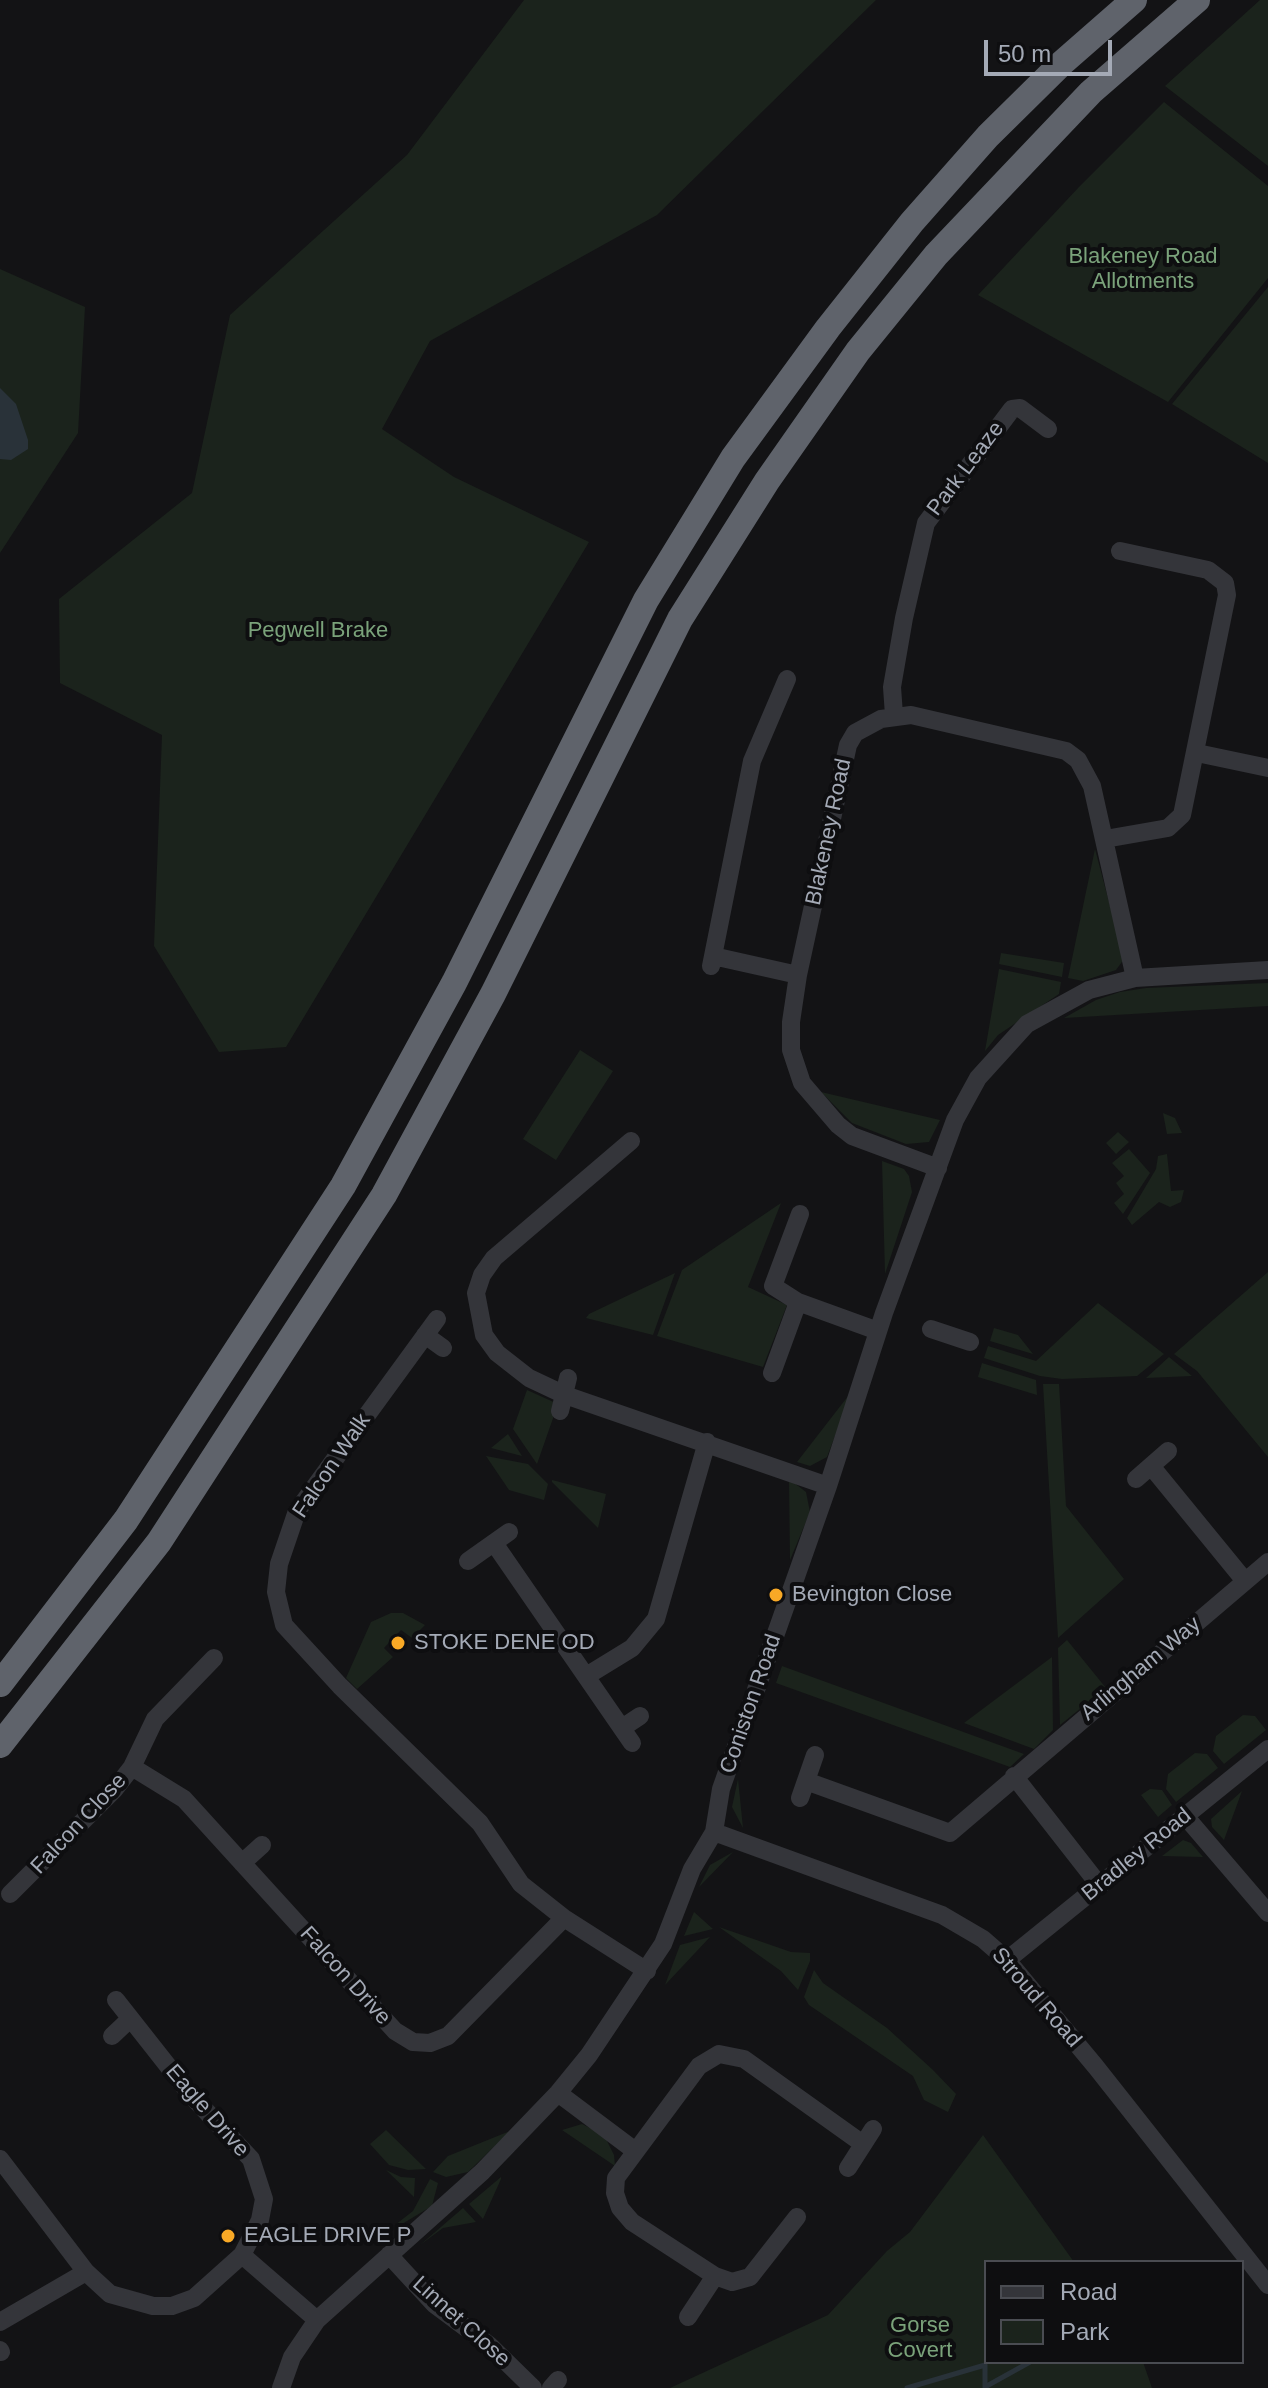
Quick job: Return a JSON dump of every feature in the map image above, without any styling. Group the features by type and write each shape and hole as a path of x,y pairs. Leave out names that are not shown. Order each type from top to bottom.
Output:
{"highway":[{"path":"0,1684 126,1520 343,1186 454,983 646,600 733,458 828,328 922,211 988,136 1052,73 1134,0"},
{"path":"0,1745 159,1542 384,1195 499,981 680,619 767,481 858,351 936,255 1091,92 1197,0"}],"street":[{"name":"Park Leaze","path":"894,715 892,687 926,523 1012,409 1020,408 1048,429"},
{"path":"1105,839 1168,828 1185,809 1227,595 1225,583 1218,574 1120,551"},
{"path":"778,686 752,761 712,961 798,975"},
{"path":"894,715 925,718 1066,751 1087,772 1135,978"},
{"name":"Blakeney Road","path":"894,715 869,723 855,733 848,745 798,975 791,1022 791,1050 802,1083 824,1112 852,1136 938,1168"},
{"path":"1197,753 1268,768"},
{"name":"Coniston Road","path":"281,2388 292,2357 317,2320 482,2172 558,2093 589,2055 663,1944 692,1869 714,1832 721,1789 828,1486 878,1331 967,1095 1015,1034 1062,1002 1089,990 1135,978 1268,970"},
{"path":"631,1141 610,1146 494,1258 482,1275 476,1293 484,1335 497,1353 529,1378 564,1395 828,1486"},
{"path":"800,1214 773,1286 798,1302 878,1331"},
{"path":"772,1373 798,1302"},
{"name":"Falcon Walk","path":"370,1715 284,1625 276,1592 279,1564 297,1511 437,1319"},
{"path":"931,1329 970,1342"},
{"path":"425,1335 443,1348"},
{"path":"588,1675 632,1648 656,1619 707,1442"},
{"path":"1136,1479 1168,1451"},
{"path":"1151,1466 1245,1581"},
{"path":"468,1561 502,1537 627,1736 640,1716"},
{"name":"Arlingham Way","path":"815,1755 803,1790 950,1833 1268,1562"},
{"name":"Falcon Close","path":"10,1894 30,1887 114,1790 132,1767 155,1719 214,1658"},
{"path":"384,1701 370,1715 480,1823 521,1884 564,1918 647,1971"},
{"name":"Bradley Road","path":"1007,1960 1268,1749"},
{"name":"Falcon Close","path":"132,1767 184,1799 204,1821"},
{"path":"1014,1776 1100,1886"},
{"path":"1185,1816 1268,1913"},
{"name":"Falcon Drive","path":"204,1821 395,2031 413,2042 430,2043 448,2036 564,1918"},
{"name":"Stroud Road","path":"714,1832 942,1915 983,1939 1007,1960 1268,2285"},
{"path":"242,1863 262,1845"},
{"name":"Eagle Drive","path":"0,2159 86,2272 110,2294 153,2306 172,2306 194,2298 242,2255 260,2220 264,2199 251,2159 190,2094 116,2000"},
{"path":"112,2036 130,2019"},
{"path":"797,2217 750,2277 732,2282 715,2276 632,2222 620,2208 615,2193 616,2178 699,2066 719,2054 744,2059 868,2137 848,2168"},
{"path":"558,2093 634,2150"},
{"path":"242,2255 317,2320"},
{"name":"Linnet Close","path":"389,2255 434,2304 489,2345 533,2388"},
{"path":"0,2322 86,2272"},
{"path":"688,2317 715,2276"}],"green space":[{"name":"Pegwell Brake","path":"524,0 876,0 657,215 430,341 382,429 454,477 589,542 286,1047 219,1052 154,946 162,735 60,683 59,599 192,493 230,315 407,155"},
{"path":"1260,0 1268,0 1268,166 1165,86"},
{"name":"Blakeney Road Allotments","path":"1164,102 1268,186 1268,278 1168,402 978,295"},
{"path":"0,269 85,307 78,433 0,553"},
{"path":"1268,287 1268,463 1172,404"},
{"path":"1095,849 1124,959 1116,970 1083,981 1068,978"},
{"path":"1001,953 1064,963 1062,977 999,964"},
{"path":"999,969 1061,982 1059,994 998,1035 985,1051"},
{"path":"1268,983 1268,1006 1064,1018 1096,1000 1120,992 1146,988"},
{"path":"580,1050 613,1071 556,1160 523,1139"},
{"path":"821,1092 940,1120 929,1142 906,1144 852,1123"},
{"path":"1163,1113 1175,1118 1182,1133 1167,1134"},
{"path":"1118,1132 1129,1142 1116,1154 1106,1143"},
{"path":"1129,1149 1150,1173 1123,1214 1114,1203 1124,1194 1116,1183 1124,1176 1112,1163"},
{"path":"1167,1154 1171,1191 1184,1190 1181,1202 1170,1207 1159,1202 1132,1225 1127,1218 1156,1169 1158,1156"},
{"path":"882,1161 904,1169 909,1176 912,1192 885,1274"},
{"path":"781,1203 748,1287 787,1305 763,1367 657,1336 682,1270"},
{"path":"1268,1272 1268,1457 1197,1371 1174,1354"},
{"path":"675,1273 653,1335 586,1318 589,1314"},
{"path":"1098,1303 1164,1354 1137,1376 1062,1379 1040,1376 984,1358 988,1346 1036,1361"},
{"path":"994,1328 1018,1335 1033,1354 990,1341"},
{"path":"1169,1357 1192,1376 1146,1378"},
{"path":"982,1363 1036,1380 1037,1395 978,1377"},
{"path":"1043,1384 1059,1384 1066,1506 1124,1579 1058,1638"},
{"path":"527,1390 558,1404 537,1464 513,1429"},
{"path":"852,1391 827,1457 810,1466 797,1462"},
{"path":"508,1434 522,1456 491,1448"},
{"path":"486,1456 528,1464 548,1484 544,1500 509,1490"},
{"path":"789,1479 806,1492 810,1512 790,1560"},
{"path":"552,1482 606,1494 598,1528"},
{"path":"391,1613 403,1613 425,1625 412,1638 401,1630 384,1648 393,1657 357,1689 346,1678 371,1622"},
{"path":"1067,1640 1106,1688 1060,1725 1058,1648"},
{"path":"1052,1657 1053,1730 1034,1749 964,1723"},
{"path":"782,1666 1024,1754 1010,1767 776,1683"},
{"path":"1243,1715 1255,1716 1266,1730 1224,1764 1213,1751 1216,1736"},
{"path":"1195,1753 1207,1754 1218,1768 1176,1802 1166,1789 1168,1774"},
{"path":"738,1779 743,1828 732,1807"},
{"path":"1150,1789 1162,1790 1172,1805 1158,1817 1141,1795"},
{"path":"1242,1791 1224,1840 1212,1827 1211,1819"},
{"path":"1183,1840 1191,1843 1203,1857 1162,1856"},
{"path":"733,1852 699,1887 710,1865"},
{"path":"694,1912 713,1929 684,1936"},
{"path":"719,1927 791,1952 810,1953 810,1961 798,1990 781,1971"},
{"path":"710,1937 665,1985 680,1945"},
{"path":"814,1970 823,1983 887,2028 956,2094 948,2112 924,2100 913,2076 809,2005 804,1997"},
{"path":"582,2124 604,2135 614,2155 615,2166 562,2130"},
{"path":"386,2130 426,2169 408,2170 389,2165 370,2144"},
{"path":"510,2131 468,2172 446,2177 433,2172 448,2156"},
{"name":"Gorse Covert","path":"983,2135 1073,2260 984,2260 984,2364 1144,2364 1152,2388 670,2388 828,2315 887,2251 910,2232"},
{"path":"386,2170 401,2177 415,2178 414,2197"},
{"path":"430,2179 438,2183 432,2206 397,2227 395,2225 413,2211"},
{"path":"501,2179 483,2219 469,2204"},
{"path":"463,2208 476,2222 443,2228 420,2245"}],"shaded area":[{"path":"0,388 16,404 28,440 28,449 11,460 0,459"}],"waterway":[{"path":"907,2388 985,2365 985,2387 1026,2364"}],"place":[{"name":"Bevington Close","path":"776,1595"},
{"name":"STOKE DENE OD","path":"398,1643"},
{"name":"EAGLE DRIVE P","path":"228,2236"}]}
